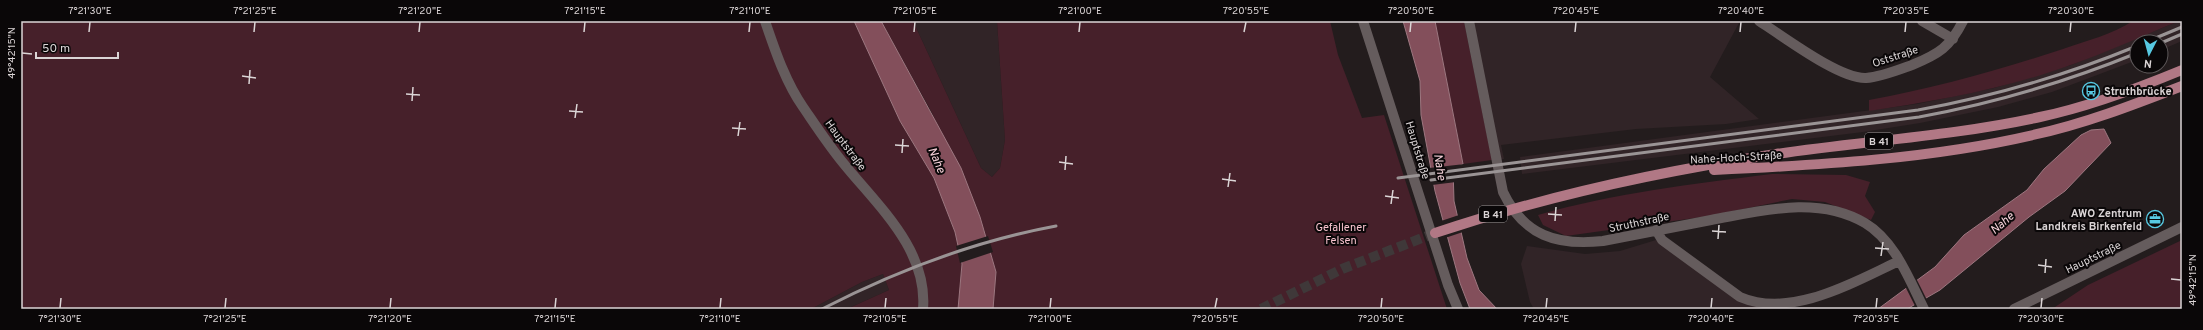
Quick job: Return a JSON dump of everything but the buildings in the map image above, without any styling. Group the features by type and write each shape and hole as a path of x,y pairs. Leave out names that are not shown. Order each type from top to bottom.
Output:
{"main road":[{"name":"Nahe-Hoch-Straße","path":"1678,172 1777,154 1961,131 2040,117 2099,101 2182,70"},
{"name":"Nahe-Hoch-Straße","path":"1678,172 1844,162 1984,145 2069,126 2117,111 2182,86"},
{"name":"B 41","path":"1435,233 1552,198 1678,172"}],"street":[{"name":"Hauptstraße","path":"765,21 776,56 802,105 843,163 888,215 913,254 921,277 924,296 923,309"},
{"name":"Hauptstraße","path":"1363,21 1448,285 1458,309"},
{"name":"Struthstraße","path":"1469,21 1499,179 1509,205 1519,217 1542,234 1552,239 1568,242 1603,242 1656,230 1779,208 1817,208 1837,212 1865,223 1890,246 1902,265 1924,309"},
{"name":"Oststraße","path":"1759,21 1832,67 1855,77 1865,78 1886,73 1938,54 1953,39 1963,21"},
{"path":"1922,21 1953,39"},
{"name":"Hauptstraße","path":"2014,309 2182,227"},
{"path":"1656,230 1662,240 1740,297 1752,302 1781,303 1803,300 1826,294 1902,265"}],"shaded area":[{"path":"913,21 997,21 1005,140 1000,168 992,177 981,168"},
{"path":"1464,21 1740,21 1710,77 1759,119 1726,124 1636,129 1501,145 1504,159 1492,160"},
{"path":"2182,21 2182,41 2169,47 2169,34 2147,34"},
{"path":"2129,41 2129,63 2052,92 1998,107 1920,123 1863,132 1522,174 1520,157 1917,104 1994,88 2071,65"},
{"path":"1656,240 1748,305 1777,309 1534,309 1530,302 1521,264 1527,246 1585,254 1620,251"},
{"path":"883,274 889,290 847,309 811,309 862,282"}],"green space":[{"path":"21,21 854,21 900,121 934,178 955,232 962,264 958,309 847,309 889,290 883,274 862,282 811,309 21,309"},
{"name":"Gefallener Felsen","path":"881,21 913,21 981,168 992,177 1000,168 1005,140 997,21 1330,21 1338,55 1362,118 1384,115 1447,309 993,309 996,272 932,113"},
{"path":"1435,21 1464,21 1492,160 1463,164"},
{"path":"2133,21 2179,21 2147,34 2129,34 2129,41 2080,62 2025,80 1959,96 1869,111 1869,100 1967,78 2063,49 2099,37"},
{"path":"1772,174 1846,175 1870,182 1865,196 1875,212 1871,220 1825,202 1792,199 1709,216 1566,236 1543,225 1538,215 1567,207 1625,195"},
{"path":"2182,240 2182,309 2050,309 2088,285"}],"water":[{"name":"Nahe","path":"854,21 881,21 961,168 980,217 996,272 993,309 958,309 962,264 955,232 934,178 900,121"},
{"name":"Nahe","path":"1403,21 1435,21 1463,164 1453,168 1454,201 1467,258 1479,290 1497,309 1470,309 1460,283 1435,191 1421,115 1420,81"},
{"name":"Nahe","path":"2104,129 2111,143 2065,191 2029,217 1940,290 1907,309 1878,309 1935,267 1964,235 2027,190 2044,169 2081,135 2091,130"}],"pier":[{"path":"1465,164 1455,169 1456,182 1432,185 1429,168"},
{"path":"1459,215 1463,232 1445,238 1441,221"},
{"path":"988,236 993,252 960,263 956,246"},
{"path":"1916,278 1927,300 1915,306 1905,286"}],"tunnel":[{"path":"1261,309 1342,269 1435,233"}],"railway":[{"path":"2165,34 2182,27"},
{"path":"2169,40 2182,34"},
{"path":"1398,178 1918,110 2002,92 2083,67 2129,49"},
{"path":"1431,180 1919,117 2030,91 2129,56"},
{"path":"822,309 878,282 936,259 996,240 1056,226"}],"place":[{"name":"Struthbrücke","path":"2091,91"},
{"name":"AWO Zentrum Landkreis Birkenfeld","path":"2155,219"}]}
